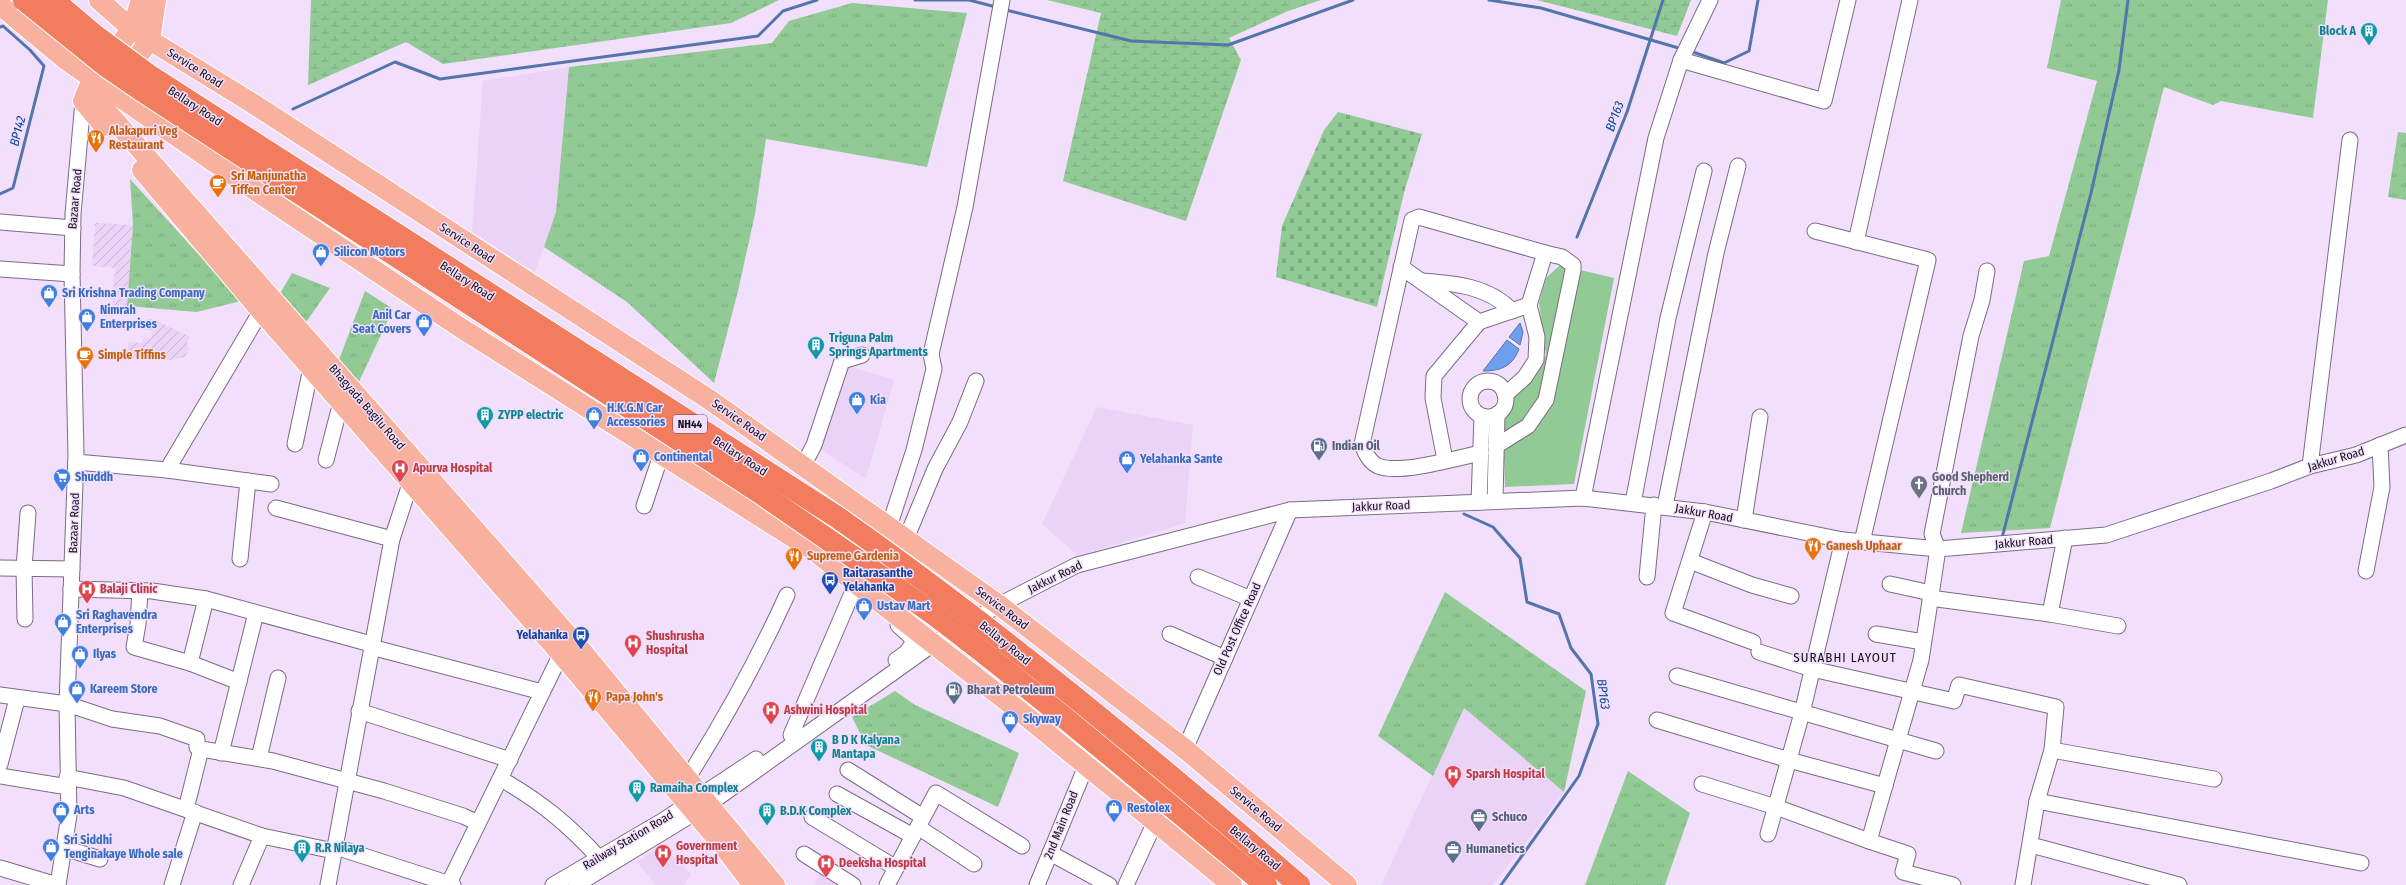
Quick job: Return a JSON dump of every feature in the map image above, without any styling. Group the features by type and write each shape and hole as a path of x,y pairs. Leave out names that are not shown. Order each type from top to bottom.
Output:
{"highway":[{"name":"Bellary Road","path":"24,0 106,66 147,95 759,492 848,553 936,616 1061,715 1266,885"},
{"name":"Bellary Road","path":"53,0 93,34 150,76 836,517 879,547 956,603 1195,797 1299,885"}],"main road":[{"name":"Service Road","path":"99,0 132,29 604,330 710,400 999,605 1185,749 1347,885"},
{"path":"93,98 132,29 141,0"},
{"path":"93,98 150,40 156,0"},
{"path":"0,5 56,52 93,98 813,550 1086,766 1232,885"},
{"name":"Bhagyada Bagilu Road","path":"93,98 106,130 261,311 341,402 417,476"},
{"name":"Bhagyada Bagilu Road","path":"93,98 417,476 569,650 698,804 775,885"},
{"name":"Bhagyada Bagilu Road","path":"569,650 687,779 698,804 747,883"}],"street":[{"path":"889,527 914,450 934,369 931,354 967,200 1002,0"},
{"path":"1583,498 1656,138 1681,60 1710,0"},
{"path":"1681,60 1824,102 1848,0"},
{"path":"1856,242 1910,0"},
{"name":"Bazaar Road","path":"57,885 69,815 67,782 67,704 76,462 72,274 73,228 93,98"},
{"path":"2310,466 2350,140"},
{"path":"1647,577 1660,506 1716,253 1738,166"},
{"path":"1633,503 1668,318 1704,171"},
{"path":"1481,453 1398,470 1377,465 1369,458 1362,444 1410,222 1419,217 1565,258 1572,265 1573,270 1546,400 1528,426 1496,446"},
{"path":"0,222 73,228"},
{"path":"1815,231 1928,260 1862,542"},
{"path":"1505,395 1525,377 1536,360 1537,337 1529,305 1545,253"},
{"path":"1401,267 1479,322"},
{"path":"0,269 72,274"},
{"path":"1869,841 1912,692 1924,642 1938,549 1932,534 1972,336 1982,300 1987,271"},
{"path":"1421,281 1474,288 1494,295 1512,311"},
{"path":"1445,460 1433,398 1434,376 1479,322 1529,305"},
{"path":"167,470 261,311"},
{"path":"803,466 814,445 842,362 862,355"},
{"path":"295,444 311,368"},
{"path":"906,539 935,469 960,422 976,381"},
{"path":"1479,502 1481,453 1490,415 1504,406 1505,395 1503,390 1495,383 1485,382 1476,386 1470,401 1475,412 1490,415"},
{"path":"326,460 341,402"},
{"path":"1490,415 1496,446 1495,501"},
{"path":"1744,520 1760,417"},
{"name":"Jakkur Road","path":"698,804 933,644 999,605 1077,565 1290,510 1583,498 1705,512 1843,540 1938,549 2106,535 2272,481 2310,466 2356,455 2406,435"},
{"path":"2366,571 2382,487 2380,445"},
{"path":"644,506 662,455"},
{"path":"76,462 167,470 271,484"},
{"path":"328,885 392,539 417,476"},
{"path":"240,560 248,481"},
{"path":"276,508 392,539"},
{"name":"Old Post Office Road","path":"1185,749 1290,510"},
{"path":"1705,512 1673,613 1812,669 1954,701 1958,686 2056,707 2052,750 2037,801 2031,845 2023,885"},
{"path":"25,619 24,568 28,513"},
{"path":"2050,614 2065,538"},
{"path":"1768,834 1802,713 1843,540"},
{"path":"1690,561 1752,585 1791,596"},
{"path":"0,568 72,569"},
{"path":"1198,577 1251,599"},
{"path":"791,735 856,584"},
{"path":"698,804 911,648 912,637 907,631 865,600 856,584"},
{"path":"1890,584 1931,596 2118,626"},
{"path":"71,589 140,590 206,599 371,646 542,692"},
{"path":"140,590 138,624 134,647 190,663 239,682"},
{"path":"687,779 722,725 755,663 786,595"},
{"path":"190,663 206,599"},
{"path":"221,753 256,614"},
{"path":"1170,634 1225,658"},
{"path":"1876,634 1924,642"},
{"path":"0,776 124,788 191,810 262,836 334,851 342,849 451,884 477,826 542,692 569,650"},
{"path":"1677,676 1936,751"},
{"path":"259,758 278,678"},
{"path":"0,695 17,699 67,704 112,718 160,726 197,739 197,747 201,749 259,758 348,781 463,816 474,821 477,826"},
{"path":"0,764 17,699"},
{"path":"359,711 510,760"},
{"path":"1657,720 1789,760 1885,786"},
{"path":"172,885 191,810 201,749"},
{"path":"2052,750 2214,779"},
{"name":"2nd Main Road","path":"1037,885 1086,766"},
{"path":"848,770 918,827 974,864"},
{"path":"501,779 542,804 572,829 599,858"},
{"path":"1702,784 1776,807 1908,854 1903,872 1953,885"},
{"path":"887,885 936,793 1022,846"},
{"path":"837,794 918,827"},
{"path":"2037,801 2361,864"},
{"name":"Railway Station Road","path":"553,885 664,820 698,804"},
{"name":"Railway Station Road","path":"576,885 698,804"},
{"path":"812,817 896,868"},
{"path":"1126,885 1155,822"},
{"path":"241,885 262,836"},
{"path":"2031,845 2179,885"},
{"path":"64,848 100,859"},
{"path":"1050,853 1109,885"},
{"path":"804,854 853,885"},
{"path":"0,868 57,885"}],"shaded area":[{"path":"569,67 556,212 535,272 472,232 483,81"},
{"path":"95,223 133,225 127,306 112,305 115,268 92,266"},
{"path":"149,319 153,319 190,337 187,342 189,349 185,357 170,360 159,359 150,352 143,351 141,356 132,359 128,355 128,342 142,343 143,337 151,339 153,331 145,329"},
{"name":"Kia","path":"845,365 894,380 866,479 820,449"},
{"name":"Yelahanka Sante","path":"1097,407 1193,425 1185,523 1078,556 1042,524"},
{"path":"1464,708 1564,792 1493,885 1381,885"},
{"name":"Government Hospital","path":"662,845 691,874 684,885 656,885 637,862"},
{"name":"Deeksha Hospital","path":"821,871 846,885 815,885"}],"green space":[{"path":"311,0 779,0 731,23 443,64 406,42 308,85"},
{"path":"1047,0 1321,0 1288,11 1229,38 1241,60 1186,221 1063,181 1101,13"},
{"path":"1537,0 1691,0 1677,36"},
{"path":"2061,0 2328,0 2313,118 2221,101 2213,105 2164,87 2050,528 1961,533 2024,261 2049,256 2097,81 2047,68"},
{"path":"852,3 967,13 927,167 766,139 755,214 738,291 714,383 627,302 544,247 556,212 569,67 772,43 789,21"},
{"path":"1338,112 1422,134 1405,189 1377,307 1276,277 1282,226 1324,130"},
{"path":"2398,132 2406,133 2406,200 2388,197"},
{"path":"130,179 241,301 197,312 127,306 133,225"},
{"path":"1560,265 1614,278 1574,484 1505,487 1503,427 1512,398 1538,372 1546,355 1539,303 1546,278"},
{"path":"292,273 330,288 304,325 278,297"},
{"path":"365,291 393,309 358,384 337,365"},
{"path":"1445,592 1586,691 1564,792 1464,708 1433,776 1378,736"},
{"path":"895,691 915,705 1019,753 998,807 866,745 852,717"},
{"path":"1628,771 1690,813 1665,885 1585,885"}],"water":[{"path":"1520,323 1523,332 1520,345 1509,337"},
{"path":"1507,340 1519,349 1513,360 1505,367 1500,369 1483,371"}],"waterway":[{"path":"293,109 395,62 440,79 758,36 783,11 817,0"},
{"path":"915,0 969,0 996,7"},
{"path":"1006,10 1131,41 1228,45 1353,0"},
{"path":"1489,0 1541,8 1682,49"},
{"name":"BP163","path":"1577,237 1627,112 1663,0"},
{"path":"1690,51 1724,63 1749,51 1758,0"},
{"path":"2002,538 2091,193 2119,70 2128,0"},
{"name":"BP142","path":"0,27 3,26 30,50 44,66 13,188 0,194"},
{"name":"BP163","path":"1464,514 1493,527 1520,558 1527,602 1559,614 1571,648 1591,674 1598,724 1579,776 1501,885"}],"place":[{"name":"Block A","path":"2369,46"},
{"name":"Alakapuri Veg Restaurant","path":"96,153"},
{"name":"Sri Manjunatha Tiffen Center","path":"218,198"},
{"name":"Silicon Motors","path":"321,267"},
{"name":"Sri Krishna Trading Company","path":"49,308"},
{"name":"Nimrah Enterprises","path":"87,332"},
{"name":"Anil Car Seat Covers","path":"424,337"},
{"name":"Triguna Palm Springs Apartments","path":"816,360"},
{"name":"Simple Tiffins","path":"85,370"},
{"name":"Kia","path":"857,415"},
{"name":"ZYPP electric","path":"485,430"},
{"name":"H.K.G.N Car Accessories","path":"594,430"},
{"name":"Indian Oil","path":"1319,461"},
{"name":"Continental","path":"641,472"},
{"name":"Yelahanka Sante","path":"1127,474"},
{"name":"Apurva Hospital","path":"400,483"},
{"name":"Shuddh","path":"62,492"},
{"name":"Good Shepherd Church","path":"1919,499"},
{"name":"Ganesh Uphaar","path":"1813,561"},
{"name":"Supreme Gardenia","path":"794,571"},
{"name":"Raitarasanthe Yelahanka","path":"830,595"},
{"name":"Balaji Clinic","path":"87,604"},
{"name":"Ustav Mart","path":"864,621"},
{"name":"Sri Raghavendra Enterprises","path":"63,637"},
{"name":"Yelahanka","path":"581,650"},
{"name":"Shushrusha Hospital","path":"633,658"},
{"name":"Ilyas","path":"80,669"},
{"name":"Kareem Store","path":"77,704"},
{"name":"Bharat Petroleum","path":"954,705"},
{"name":"Papa John's","path":"593,712"},
{"name":"Ashwini Hospital","path":"771,725"},
{"name":"Skyway","path":"1010,734"},
{"name":"B D K Kalyana Mantapa","path":"819,762"},
{"name":"Sparsh Hospital","path":"1453,789"},
{"name":"Ramaiha Complex","path":"637,803"},
{"name":"Restolex","path":"1114,823"},
{"name":"Arts","path":"61,825"},
{"name":"B.D.K Complex","path":"767,826"},
{"name":"Schuco","path":"1479,832"},
{"name":"Sri Siddhi Tenginakaye Whole sale","path":"51,862"},
{"name":"R.R Nilaya","path":"302,863"},
{"name":"Humanetics","path":"1453,864"},
{"name":"Government Hospital","path":"663,868"},
{"name":"Deeksha Hospital","path":"826,878"}],"district":[{"name":"SURABHI LAYOUT","path":"1845,657"}]}
